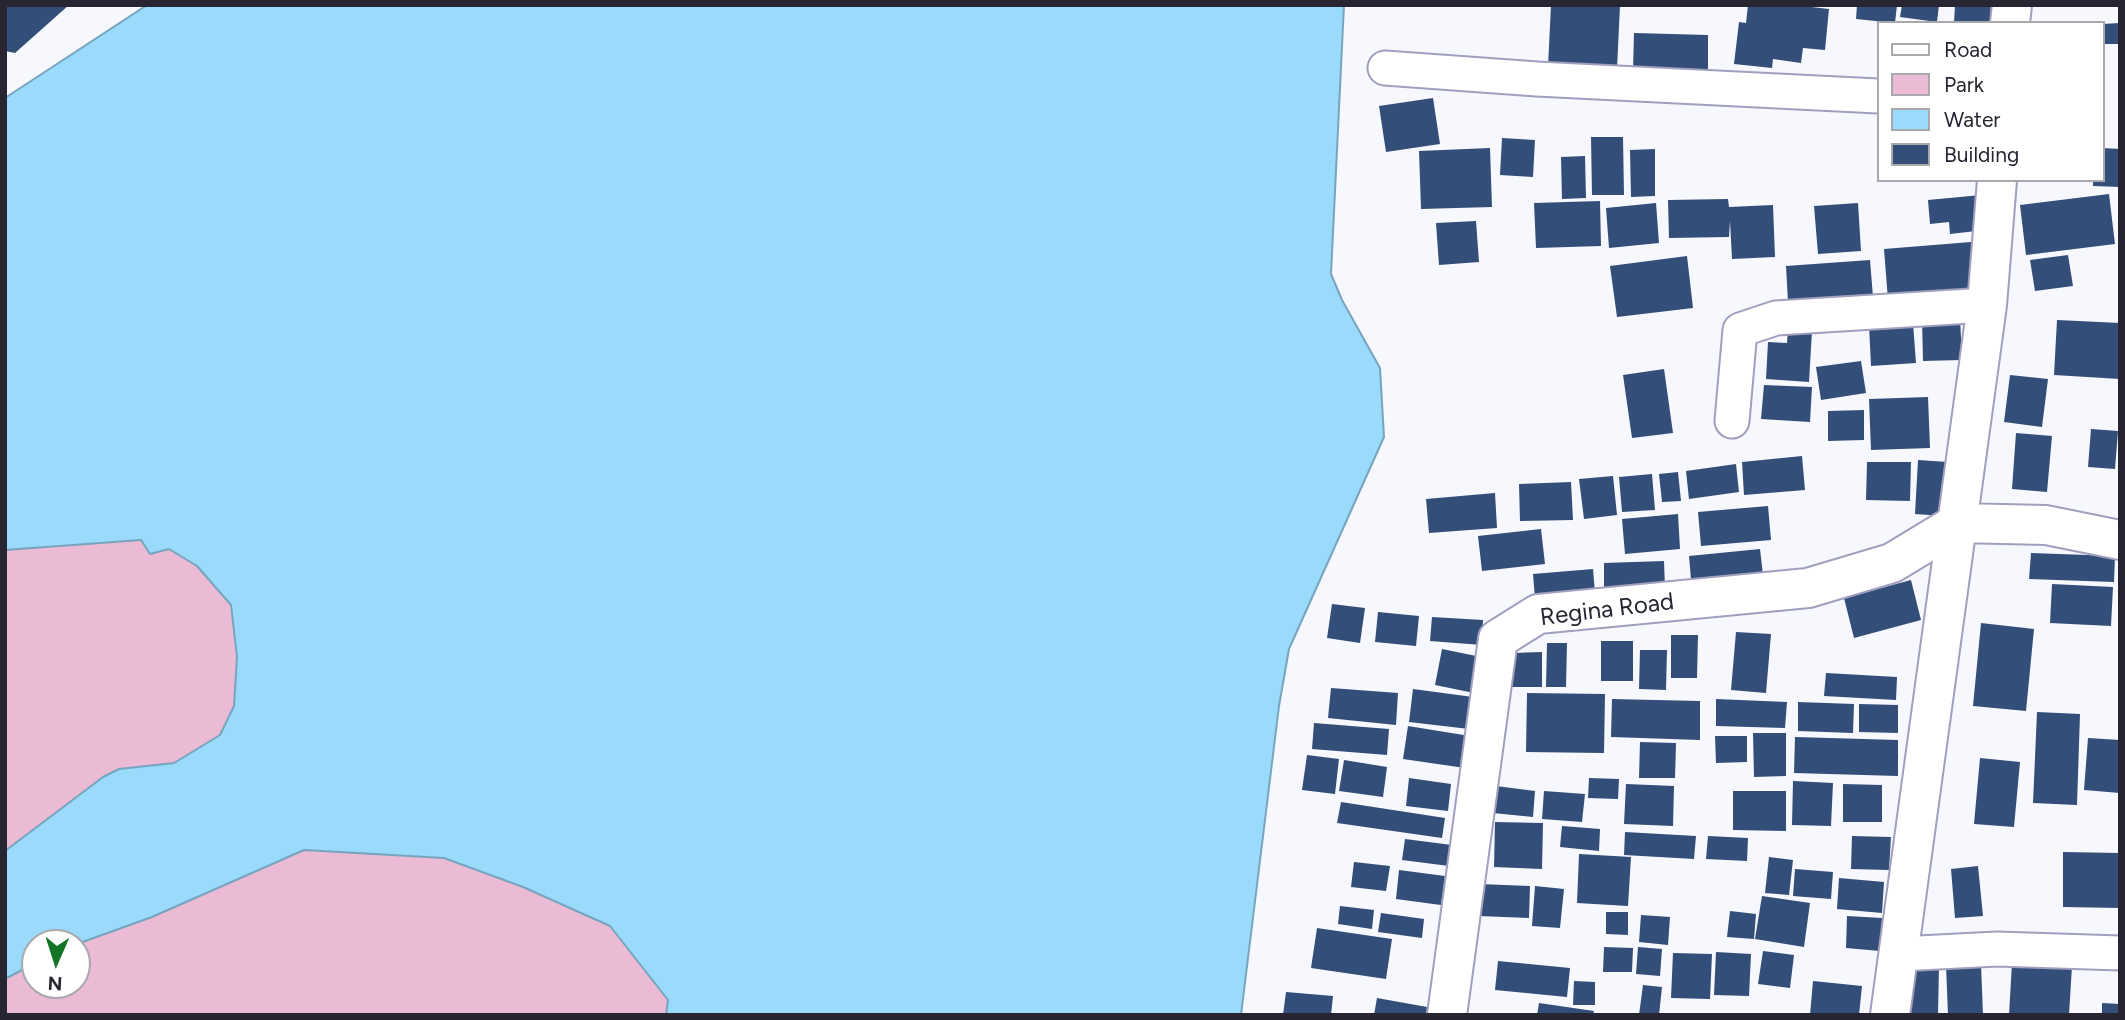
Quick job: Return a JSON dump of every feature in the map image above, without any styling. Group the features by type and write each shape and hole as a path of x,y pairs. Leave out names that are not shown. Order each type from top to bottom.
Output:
{"street":[{"path":"1385,68 1538,79 1876,96"},
{"path":"1890,1015 1987,305 1997,182"},
{"path":"1732,421 1740,330 1776,318 1987,305"},
{"path":"1958,523 2046,525 2120,540"},
{"name":"Regina Road","path":"1447,1015 1498,639 1538,614 1808,589 1892,563 1958,523"},
{"path":"1899,954 1997,949 2120,953"}],"green space":[{"path":"141,540 169,549 197,566 230,605 237,657 234,706 220,735 174,763 119,769 103,777 5,851 5,550"},
{"path":"304,850 444,858 523,887 610,926 668,1000 666,1015 5,1015 5,979 21,970 21,999 91,999 91,939 152,917"}],"water":[{"path":"147,5 1344,5 1331,274 1342,300 1380,368 1384,437 1289,649 1279,706 1241,1015 666,1015 668,1000 610,926 523,887 444,858 304,850 152,917 91,939 91,929 21,929 21,970 5,979 5,851 103,777 119,769 174,763 220,735 234,706 237,657 231,605 197,566 169,549 150,554 141,540 5,550 5,98"}],"building":[{"path":"5,5 69,5 15,53 5,51"},
{"path":"1551,5 1620,5 1617,69 1548,67"},
{"path":"1748,5 1794,5 1829,9 1825,50 1803,48 1801,63 1773,59 1772,68 1734,64 1739,22 1746,23"},
{"path":"1857,5 1897,5 1895,21 1856,19"},
{"path":"1902,5 1939,5 1937,21 1900,17"},
{"path":"1955,5 1991,5 1990,21 1954,21"},
{"path":"2120,23 2120,44 2104,44 2104,24"},
{"path":"1634,33 1708,35 1708,73 1633,71"},
{"path":"1433,98 1440,144 1386,152 1379,106"},
{"path":"1591,137 1623,137 1624,195 1592,195"},
{"path":"1502,138 1535,140 1533,177 1500,175"},
{"path":"1490,148 1492,207 1421,209 1419,151"},
{"path":"2104,148 2120,149 2120,187 2093,186 2093,182 2104,182"},
{"path":"1655,149 1655,196 1631,197 1630,150"},
{"path":"1585,156 1586,198 1562,199 1561,157"},
{"path":"2109,194 2115,244 2026,255 2020,205"},
{"path":"1981,195 1985,230 1950,234 1949,222 1930,224 1928,200"},
{"path":"1728,199 1729,207 1773,205 1775,257 1732,259 1730,221 1729,237 1669,238 1668,200"},
{"path":"1600,201 1601,246 1536,248 1534,203"},
{"path":"1656,203 1659,243 1609,248 1606,208"},
{"path":"1858,203 1861,251 1818,254 1814,206"},
{"path":"1476,221 1479,262 1439,265 1436,223"},
{"path":"1971,242 1975,292 1888,300 1884,249"},
{"path":"2068,255 2073,286 2035,291 2030,260"},
{"path":"1687,256 1693,308 1617,317 1610,266"},
{"path":"1870,260 1873,297 1788,302 1786,266"},
{"path":"1960,317 1962,360 1923,361 1922,319"},
{"path":"2057,320 2120,323 2120,379 2054,375"},
{"path":"1913,323 1916,363 1871,366 1869,325"},
{"path":"1788,329 1812,331 1809,382 1766,379 1768,342 1787,343"},
{"path":"1861,361 1866,393 1821,400 1816,367"},
{"path":"1664,369 1673,433 1632,438 1623,375"},
{"path":"2010,375 2048,379 2042,427 2004,422"},
{"path":"1764,385 1812,387 1810,422 1761,419"},
{"path":"1928,397 1930,448 1871,450 1869,399"},
{"path":"1864,410 1864,440 1828,441 1828,411"},
{"path":"2091,429 2118,431 2115,469 2088,467"},
{"path":"2016,433 2052,436 2047,492 2012,489"},
{"path":"1802,456 1805,490 1744,495 1742,462"},
{"path":"1918,460 1948,462 1944,516 1915,514"},
{"path":"1867,462 1911,462 1910,501 1866,500"},
{"path":"1736,464 1739,492 1689,499 1686,471"},
{"path":"1678,472 1681,501 1662,502 1659,474"},
{"path":"1652,474 1655,510 1622,512 1619,477"},
{"path":"1613,476 1617,515 1584,519 1579,479"},
{"path":"1571,482 1573,520 1520,521 1519,484"},
{"path":"1495,493 1497,528 1429,533 1426,499"},
{"path":"1768,506 1771,540 1701,546 1698,512"},
{"path":"1678,514 1680,549 1625,554 1622,519"},
{"path":"1541,529 1545,564 1482,571 1478,536"},
{"path":"1760,549 1764,584 1692,591 1689,556"},
{"path":"2031,553 2115,556 2114,582 2029,579"},
{"path":"1664,561 1665,588 1604,590 1604,563"},
{"path":"1593,569 1595,593 1535,599 1533,574"},
{"path":"1911,580 1921,620 1854,638 1844,598"},
{"path":"2052,584 2113,587 2111,626 2050,623"},
{"path":"1332,604 1365,608 1360,643 1327,638"},
{"path":"1378,612 1419,616 1416,646 1375,642"},
{"path":"1432,617 1483,620 1482,645 1430,641"},
{"path":"1981,623 2034,629 2026,711 1973,706"},
{"path":"1736,632 1771,634 1766,693 1731,690"},
{"path":"1671,635 1698,635 1697,678 1671,678"},
{"path":"1601,641 1633,641 1633,681 1601,681"},
{"path":"1547,643 1567,643 1566,687 1546,687"},
{"path":"1442,649 1481,657 1474,693 1435,685"},
{"path":"1640,650 1667,650 1666,690 1639,689"},
{"path":"1542,652 1542,687 1512,687 1512,653"},
{"path":"1826,673 1897,677 1896,700 1824,696"},
{"path":"1331,688 1398,693 1396,725 1328,718"},
{"path":"1413,689 1473,697 1469,729 1409,722"},
{"path":"1527,693 1605,694 1604,753 1526,752"},
{"path":"1612,699 1700,701 1700,740 1611,737"},
{"path":"1716,699 1787,702 1785,728 1716,726"},
{"path":"1798,702 1854,704 1853,733 1798,731"},
{"path":"1859,704 1898,705 1898,733 1859,732"},
{"path":"2037,712 2080,714 2077,805 2033,803"},
{"path":"1314,723 1389,729 1387,755 1312,749"},
{"path":"1408,726 1470,736 1465,768 1403,759"},
{"path":"1753,733 1786,733 1786,776 1754,777"},
{"path":"1715,736 1747,736 1747,762 1716,763"},
{"path":"1795,737 1898,740 1898,776 1794,773"},
{"path":"2088,738 2120,740 2120,793 2084,790"},
{"path":"1640,742 1676,743 1675,778 1639,778"},
{"path":"1307,755 1339,759 1335,794 1302,790"},
{"path":"1980,758 2020,762 2014,827 1974,824"},
{"path":"1344,760 1387,767 1383,797 1339,791"},
{"path":"1409,778 1451,784 1448,811 1406,806"},
{"path":"1589,778 1619,779 1618,799 1588,798"},
{"path":"1793,781 1833,783 1831,826 1792,825"},
{"path":"1626,784 1674,786 1673,826 1624,824"},
{"path":"1843,784 1882,785 1882,822 1843,822"},
{"path":"1496,786 1535,791 1533,817 1493,813"},
{"path":"1544,791 1585,794 1582,822 1542,819"},
{"path":"1733,791 1786,791 1786,831 1733,830"},
{"path":"1341,802 1445,818 1442,838 1337,823"},
{"path":"1495,822 1543,823 1542,869 1494,867"},
{"path":"1562,826 1600,829 1599,851 1560,847"},
{"path":"1625,832 1696,836 1694,859 1624,855"},
{"path":"1708,836 1748,838 1747,861 1706,859"},
{"path":"1852,836 1891,837 1889,870 1851,869"},
{"path":"1405,839 1452,845 1449,866 1402,860"},
{"path":"2063,852 2120,853 2120,908 2063,907"},
{"path":"1579,854 1631,857 1628,906 1577,903"},
{"path":"1769,857 1793,860 1789,895 1765,893"},
{"path":"1354,862 1390,866 1386,891 1351,887"},
{"path":"1978,866 1983,916 1955,918 1951,869"},
{"path":"1795,869 1833,872 1831,899 1793,896"},
{"path":"1399,870 1445,876 1441,905 1396,899"},
{"path":"1839,878 1884,882 1882,913 1837,909"},
{"path":"1479,884 1530,886 1529,918 1479,916"},
{"path":"1535,886 1564,889 1560,928 1532,926"},
{"path":"1762,896 1810,903 1804,947 1755,939"},
{"path":"1340,906 1374,910 1372,929 1338,924"},
{"path":"1730,911 1756,914 1754,939 1727,937"},
{"path":"1606,912 1628,912 1628,935 1606,934"},
{"path":"1381,913 1424,919 1422,938 1378,932"},
{"path":"1641,915 1670,917 1668,945 1639,942"},
{"path":"1847,916 1882,918 1880,951 1846,948"},
{"path":"1317,928 1392,939 1386,979 1311,968"},
{"path":"1604,947 1633,948 1632,972 1603,972"},
{"path":"1638,947 1662,949 1660,976 1636,974"},
{"path":"1763,951 1794,955 1790,988 1758,984"},
{"path":"1716,952 1751,954 1749,996 1714,995"},
{"path":"1673,953 1712,954 1710,999 1671,998"},
{"path":"1498,961 1570,968 1567,997 1495,990"},
{"path":"2012,963 2072,966 2069,1015 2009,1015"},
{"path":"1981,964 1983,1015 1948,1015 1946,965"},
{"path":"1908,966 1939,966 1938,1015 1907,1015"},
{"path":"1574,981 1595,982 1595,1005 1573,1005"},
{"path":"1813,981 1862,986 1859,1015 1810,1015"},
{"path":"1643,985 1662,987 1659,1015 1639,1015"},
{"path":"1286,992 1333,996 1331,1015 1283,1015"},
{"path":"1377,998 1427,1007 1426,1015 1374,1015"},
{"path":"1539,1003 1594,1011 1593,1015 1537,1015"},
{"path":"2102,1003 2120,1004 2120,1015 2102,1015"}]}
